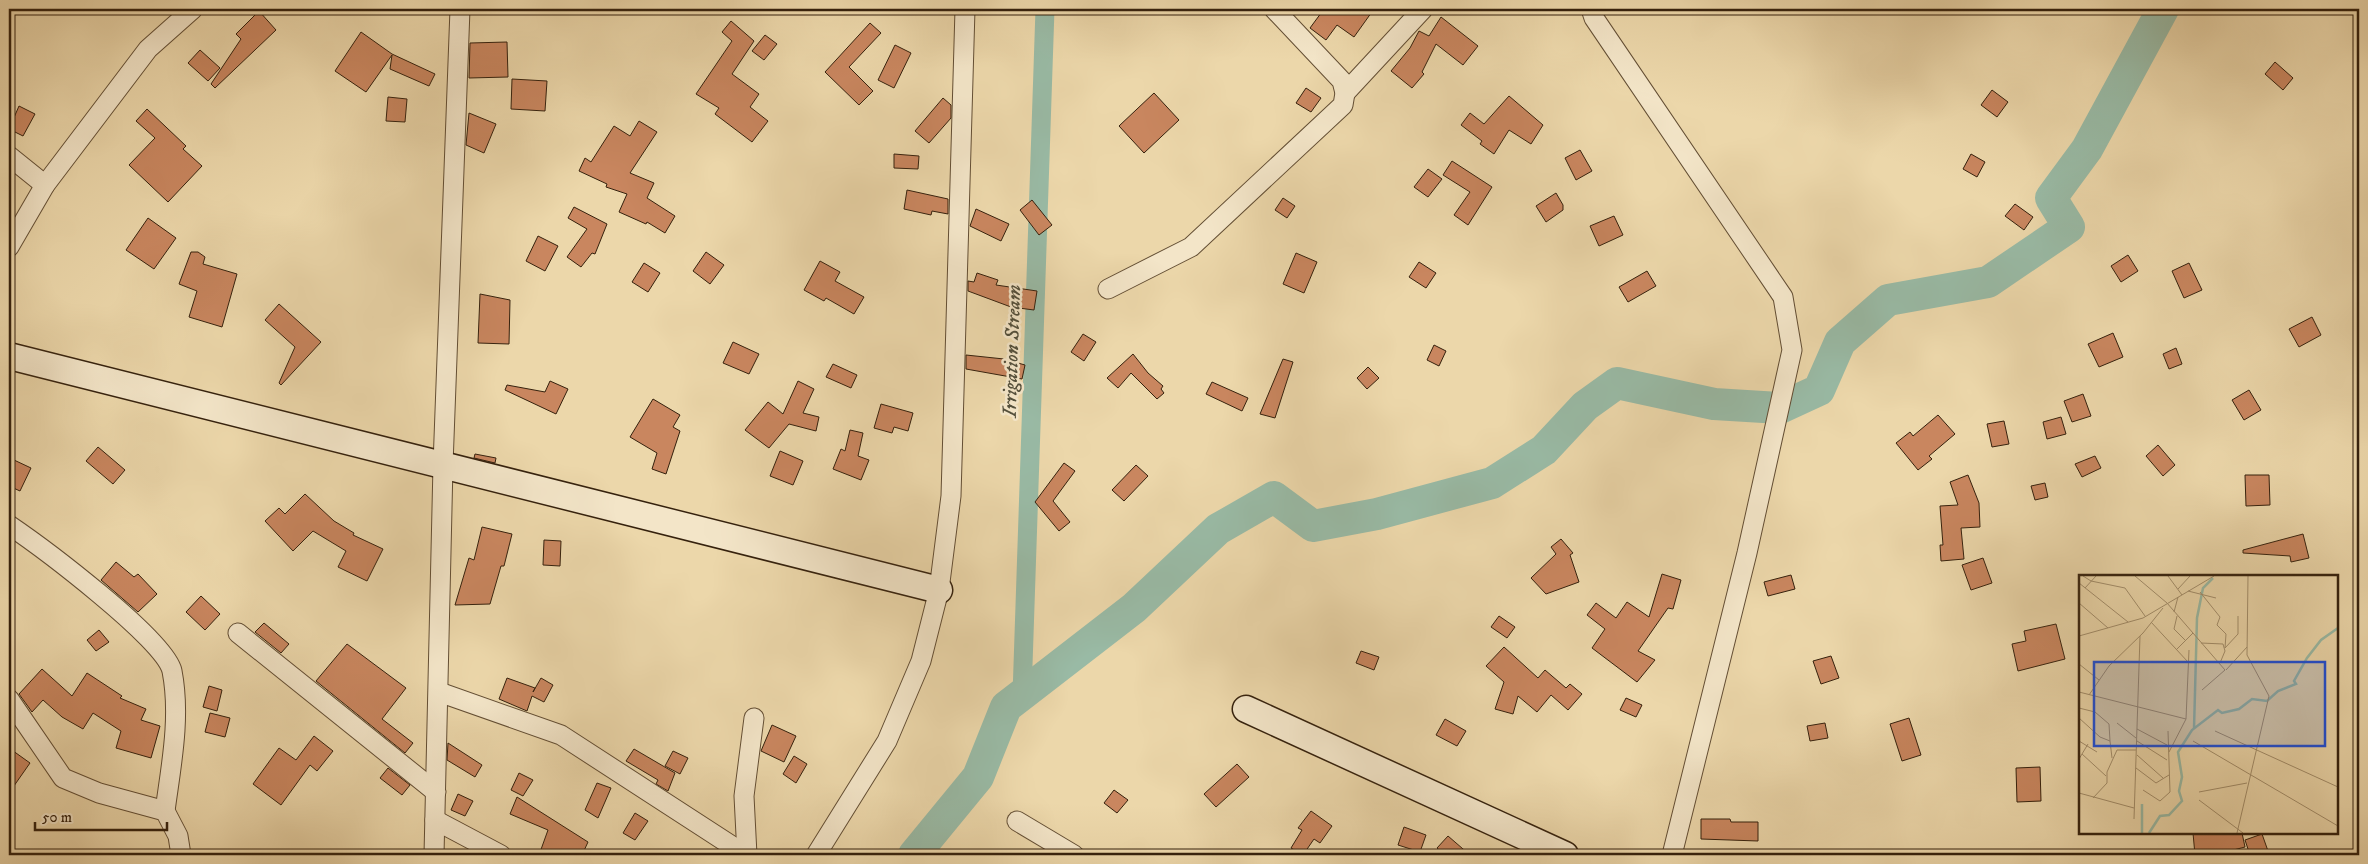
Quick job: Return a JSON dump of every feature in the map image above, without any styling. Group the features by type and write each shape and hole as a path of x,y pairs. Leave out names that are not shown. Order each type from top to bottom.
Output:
{"street":[{"path":"9,247 45,185 148,48 193,9"},
{"path":"434,855 443,465 460,9"},
{"path":"816,855 887,741 921,661 939,590 951,496 965,9"},
{"path":"1108,289 1191,247 1343,105 1345,93 1342,81 1289,16 1274,9"},
{"path":"1345,93 1423,9"},
{"path":"1591,9 1594,18 1783,297 1792,350 1747,554 1672,855"},
{"path":"9,156 45,185"},
{"path":"9,356 939,590"},
{"path":"9,525 46,551 151,639 172,669 175,716 165,811 178,836 180,855"},
{"path":"238,633 436,792"},
{"path":"439,692 561,735 747,855"},
{"path":"9,699 63,778 99,793 165,811"},
{"path":"1246,709 1565,855"},
{"path":"747,855 744,796 754,718"},
{"path":"435,820 501,855"},
{"path":"1017,820 1074,855"}],"building":[{"path":"1324,9 1374,9 1354,37 1337,25 1326,40 1310,28"},
{"path":"259,11 276,30 215,88 211,84 241,39 236,34"},
{"path":"1441,17 1478,46 1463,65 1436,44 1422,72 1424,74 1412,88 1391,71 1410,48 1419,31 1429,36"},
{"path":"731,21 754,41 732,74 759,94 750,107 768,121 752,142 715,114 719,108 696,94 732,41 722,32"},
{"path":"870,23 881,33 849,67 873,91 859,105 825,72"},
{"path":"361,32 392,54 435,74 429,86 390,69 392,55 366,92 335,71"},
{"path":"765,35 777,44 764,60 752,51"},
{"path":"507,42 508,77 469,78 470,43"},
{"path":"895,45 911,53 894,88 878,80"},
{"path":"200,50 220,68 208,81 188,63"},
{"path":"2275,62 2293,78 2283,90 2265,74"},
{"path":"512,79 547,81 545,111 511,109"},
{"path":"1306,88 1321,98 1311,112 1296,103"},
{"path":"1992,90 2008,102 1997,117 1981,105"},
{"path":"1154,93 1179,120 1144,153 1119,126"},
{"path":"1509,96 1543,125 1531,144 1509,130 1494,154 1480,144 1482,141 1461,125 1470,113 1484,124"},
{"path":"388,97 407,99 405,122 386,121"},
{"path":"943,98 951,105 951,118 929,143 915,131"},
{"path":"19,106 35,114 23,136 9,129"},
{"path":"147,109 186,146 183,149 202,166 168,202 129,165 155,138 136,121"},
{"path":"469,113 496,124 484,153 466,145"},
{"path":"639,121 657,132 630,173 654,183 647,198 675,216 665,233 647,222 646,224 619,212 627,194 606,187 607,184 579,171 585,158 591,162 614,126 630,136"},
{"path":"1580,150 1592,171 1576,180 1565,158"},
{"path":"894,154 919,156 918,169 894,168"},
{"path":"1971,154 1985,162 1977,177 1963,169"},
{"path":"1452,161 1492,187 1468,225 1454,215 1470,192 1443,175"},
{"path":"1428,169 1442,179 1428,197 1414,187"},
{"path":"907,190 948,199 948,214 932,211 931,215 904,209"},
{"path":"1556,193 1563,205 1563,210 1546,222 1536,206"},
{"path":"1283,198 1295,206 1287,218 1275,210"},
{"path":"1032,200 1052,225 1039,235 1020,210"},
{"path":"2015,204 2033,217 2024,230 2005,216"},
{"path":"574,207 607,224 595,254 592,253 581,267 567,257 587,229 568,218"},
{"path":"976,209 1009,224 1001,241 970,226"},
{"path":"1614,216 1623,235 1599,246 1590,226"},
{"path":"148,218 176,238 154,269 126,250"},
{"path":"538,236 558,246 545,271 526,261"},
{"path":"191,252 198,252 205,257 203,264 237,274 222,327 189,317 197,291 179,284"},
{"path":"706,252 724,265 710,284 693,271"},
{"path":"1296,253 1317,262 1304,293 1283,284"},
{"path":"2128,255 2138,271 2121,282 2111,266"},
{"path":"820,261 840,272 835,281 864,297 854,314 826,298 824,301 804,290"},
{"path":"1419,262 1436,273 1426,288 1409,277"},
{"path":"644,263 660,273 648,292 632,282"},
{"path":"2189,263 2202,290 2184,298 2172,271"},
{"path":"1647,271 1656,286 1628,302 1619,287"},
{"path":"977,273 998,280 996,285 1037,291 1034,310 1011,307 968,291 968,281 974,282"},
{"path":"480,294 510,300 509,344 478,343"},
{"path":"279,304 321,342 281,385 279,383 295,347 265,320"},
{"path":"2312,317 2321,335 2299,347 2289,329"},
{"path":"2113,333 2123,357 2099,367 2088,344"},
{"path":"1083,334 1096,342 1084,361 1071,352"},
{"path":"733,342 759,354 749,374 723,363"},
{"path":"1434,345 1446,351 1439,366 1427,360"},
{"path":"2176,348 2182,364 2169,369 2163,354"},
{"path":"1133,354 1148,373 1163,386 1161,389 1164,393 1157,399 1131,373 1118,388 1107,378"},
{"path":"966,355 1004,359 1025,365 1022,379 966,369"},
{"path":"1283,359 1293,362 1275,418 1260,414"},
{"path":"833,364 857,375 851,388 826,377"},
{"path":"1368,367 1379,378 1367,389 1357,378"},
{"path":"550,381 568,389 556,414 505,390 507,385 545,392"},
{"path":"798,381 814,389 803,413 819,417 816,431 789,424 769,448 745,430 768,402 783,414"},
{"path":"1212,382 1248,398 1242,411 1206,394"},
{"path":"2249,390 2261,410 2244,420 2232,400"},
{"path":"2083,394 2091,416 2072,422 2064,401"},
{"path":"653,399 680,415 673,427 680,431 666,474 652,469 657,453 630,437"},
{"path":"881,404 913,413 908,431 894,427 892,433 874,428"},
{"path":"1938,415 1955,434 1929,456 1932,459 1918,470 1896,443 1910,432 1913,436"},
{"path":"2061,417 2066,434 2047,439 2043,422"},
{"path":"2004,421 2009,444 1992,447 1987,424"},
{"path":"850,430 863,433 858,456 869,460 861,480 833,469 841,449 845,451"},
{"path":"2158,445 2175,465 2163,476 2146,456"},
{"path":"98,447 125,470 113,484 86,461"},
{"path":"780,451 803,461 793,485 770,476"},
{"path":"475,454 496,458 495,463 474,458"},
{"path":"2095,456 2101,468 2082,477 2075,464"},
{"path":"14,460 31,468 20,491 9,486 9,471"},
{"path":"1064,463 1075,471 1053,501 1070,522 1059,531 1035,502"},
{"path":"1136,465 1148,476 1124,501 1112,490"},
{"path":"1968,475 1979,503 1980,527 1961,528 1964,559 1941,561 1940,545 1943,545 1940,506 1958,505 1950,482"},
{"path":"2245,475 2269,475 2270,505 2246,506"},
{"path":"2045,483 2048,497 2035,500 2031,486"},
{"path":"305,494 334,521 354,533 353,535 383,549 367,581 338,567 346,551 313,531 293,551 265,521 279,508 285,514"},
{"path":"482,527 512,534 504,566 501,566 490,604 455,605 469,558 474,560"},
{"path":"2303,534 2309,558 2291,562 2290,556 2243,553 2243,550"},
{"path":"1561,539 1573,553 1570,555 1579,582 1546,594 1531,578 1556,554 1551,547"},
{"path":"544,540 561,541 560,566 543,565"},
{"path":"1983,558 1992,583 1971,590 1962,565"},
{"path":"116,562 134,577 138,574 157,594 138,612 101,580"},
{"path":"1662,574 1681,580 1673,609 1668,608 1638,651 1655,660 1637,682 1592,648 1605,629 1587,615 1596,603 1616,618 1627,602 1649,617"},
{"path":"1791,575 1795,589 1768,596 1764,582"},
{"path":"201,596 220,614 205,630 186,612"},
{"path":"1499,616 1515,627 1507,638 1491,627"},
{"path":"264,623 289,644 281,653 255,632"},
{"path":"2056,624 2065,659 2018,671 2012,644 2026,641 2024,631"},
{"path":"99,630 109,642 96,651 87,640"},
{"path":"347,644 406,688 382,719 413,743 405,753 316,681"},
{"path":"1504,647 1538,678 1545,670 1566,688 1570,684 1582,694 1568,710 1551,695 1537,712 1518,696 1513,714 1495,709 1504,682 1486,666"},
{"path":"1361,651 1379,657 1374,670 1356,663"},
{"path":"1831,656 1839,678 1821,684 1813,661"},
{"path":"42,669 72,696 87,673 122,696 120,698 146,709 141,720 160,726 151,758 116,748 121,731 93,713 83,729 62,717 43,700 32,712 19,694"},
{"path":"507,678 535,688 533,692 541,678 553,685 544,702 532,696 527,711 499,699"},
{"path":"209,686 222,690 217,711 203,707"},
{"path":"1626,698 1642,705 1636,717 1620,710"},
{"path":"210,713 230,718 225,737 205,732"},
{"path":"1909,718 1921,755 1902,761 1890,724"},
{"path":"1445,719 1466,731 1457,746 1436,735"},
{"path":"1825,723 1828,738 1810,741 1807,726"},
{"path":"772,725 796,736 784,762 761,751"},
{"path":"314,736 333,751 317,771 310,765 281,805 253,784 279,748 296,760"},
{"path":"448,743 482,765 475,777 447,760"},
{"path":"9,748 30,763 9,793"},
{"path":"634,749 675,773 668,791 656,784 658,780 626,761"},
{"path":"673,751 688,758 680,774 665,766"},
{"path":"794,756 807,764 796,783 783,774"},
{"path":"1237,764 1249,777 1216,807 1204,794"},
{"path":"2040,767 2041,801 2017,802 2016,768"},
{"path":"388,768 410,785 402,795 380,778"},
{"path":"519,773 533,780 523,796 511,790"},
{"path":"597,783 611,788 598,818 585,810"},
{"path":"1114,790 1128,800 1117,813 1104,803"},
{"path":"458,794 473,801 465,816 451,810"},
{"path":"517,797 588,842 582,855 539,855 548,830 510,814"},
{"path":"1311,811 1332,826 1320,843 1314,839 1303,855 1291,848 1302,830 1298,828"},
{"path":"635,813 648,821 635,840 623,833"},
{"path":"1701,819 1730,819 1731,822 1758,822 1758,841 1701,839"},
{"path":"1404,827 1426,835 1420,852 1398,845"},
{"path":"2193,834 2242,834 2245,847 2218,854 2195,855"},
{"path":"2262,834 2268,851 2250,855 2245,840"},
{"path":"1448,836 1470,855 1445,855 1437,848"}],"waterway":[{"name":"Irrigation Stream","path":"1022,695 1045,9"},
{"path":"914,855 978,777 1006,707 1134,608 1218,529 1274,497 1313,526 1377,514 1492,483 1544,450 1585,406 1617,383 1714,404 1780,408 1819,390 1840,342 1888,300 1988,282 2069,227 2051,198 2087,149 2163,9"}]}
